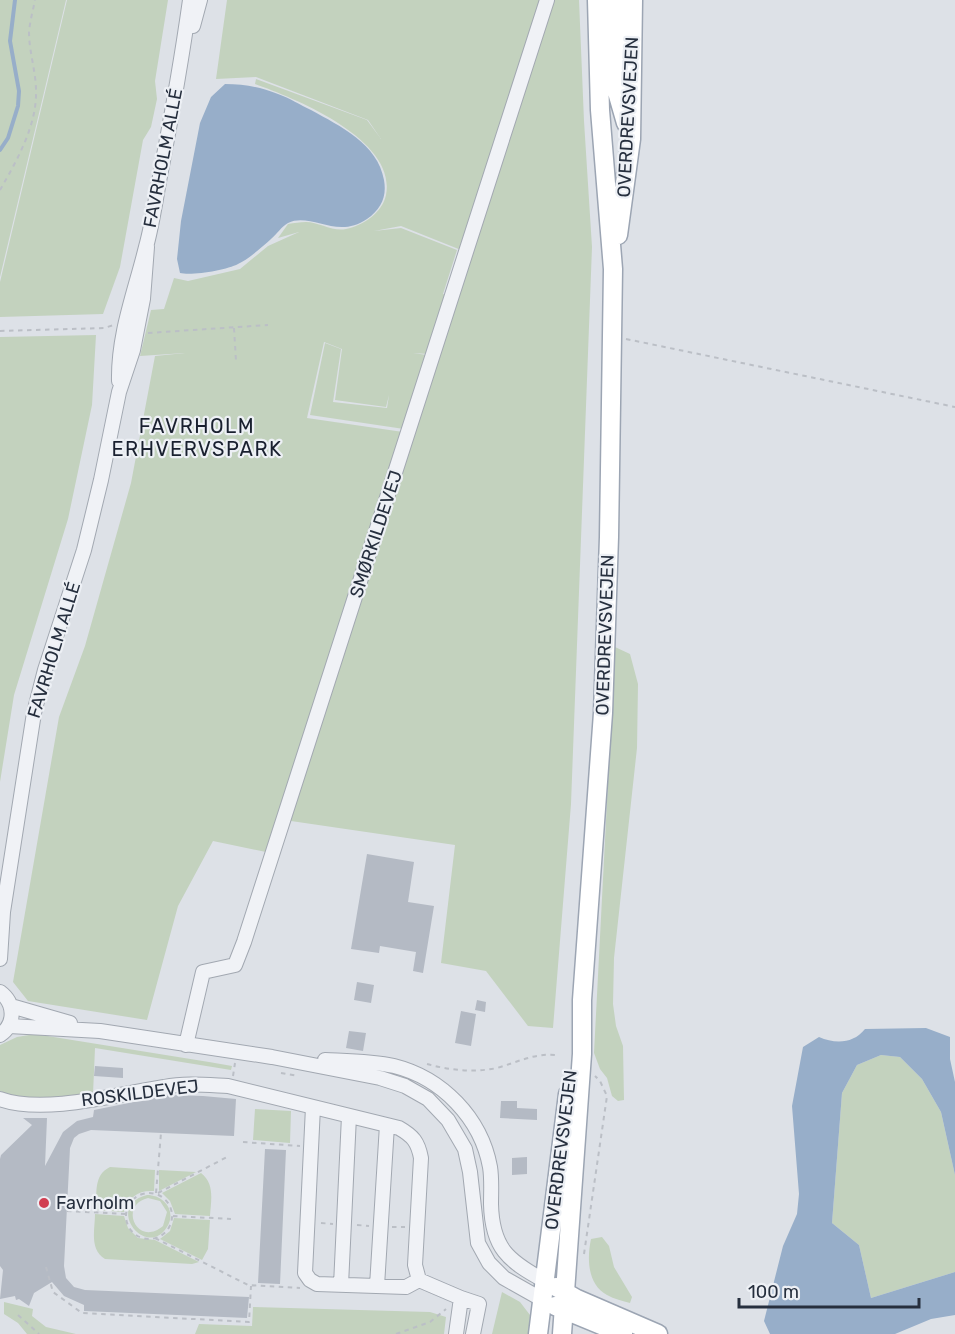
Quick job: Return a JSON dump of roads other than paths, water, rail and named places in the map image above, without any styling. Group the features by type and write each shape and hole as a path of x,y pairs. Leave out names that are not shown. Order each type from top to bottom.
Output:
{"main road":[{"name":"OVERDREVSVEJEN","path":"554,1296 582,1054 582,1000 603,713 609,537 613,269 600,110 597,0"},
{"path":"615,0 618,95 630,139"},
{"name":"OVERDREVSVEJEN","path":"613,269 630,139 633,0"},
{"name":"OVERDREVSVEJEN","path":"554,1296 564,1169 563,1128 582,1000"},
{"path":"538,1334 554,1296"},
{"path":"552,1334 554,1296"},
{"path":"554,1296 562,1334"},
{"path":"554,1296 623,1334"},
{"path":"554,1296 658,1334"}],"street":[{"name":"FAVRHOLM ALLÉ","path":"0,959 1,917 34,713 91,522 119,392 129,364 131,328 143,299 147,247 180,69 190,0"},
{"name":"FAVRHOLM ALLÉ","path":"180,69 200,0"},
{"name":"SMØRKILDEVEJ","path":"186,1044 203,972 236,965 244,942 547,0"},
{"path":"0,978 2,993 11,1006 11,1020 4,1031"},
{"path":"11,1006 100,1031 272,1057 380,1078 405,1086 428,1099 448,1120 465,1149 470,1172 478,1243 489,1263 504,1278 554,1296"},
{"path":"4,1031 100,1031"},
{"path":"272,1057 393,1066 421,1075 448,1093 466,1112 483,1143 490,1168 491,1222 500,1248 554,1296"},
{"name":"ROSKILDEVEJ","path":"0,1099 9,1102 44,1104 80,1102 165,1086 200,1084 232,1087 399,1128 412,1135 418,1145 421,1158 415,1265 419,1280"},
{"path":"314,1107 305,1273 317,1284 406,1287 419,1280 479,1304 473,1334"},
{"path":"341,1285 349,1116"},
{"path":"376,1286 387,1125"},
{"path":"465,1149 483,1143"},
{"path":"456,1334 461,1298"}],"water":[{"path":"225,84 252,86 282,96 334,123 366,146 380,167 385,186 384,197 376,211 356,225 345,227 306,221 288,223 255,253 238,264 209,272 180,273 177,259 181,221 200,123 211,97"},
{"path":"926,1028 950,1037 950,1059 955,1082 955,1175 941,1112 922,1079 900,1057 881,1055 857,1065 842,1093 832,1223 859,1245 871,1298 955,1272 955,1315 931,1319 895,1334 770,1334 764,1321 783,1246 797,1214 799,1194 792,1106 803,1047 819,1037 837,1042 849,1040 865,1029"}],"waterway":[{"path":"0,150 8,138 18,106 19,91 10,41 15,0"}],"place":[{"name":"Favrholm","path":"44,1203"}],"district":[{"name":"FAVRHOLM ERHVERVSPARK","path":"197,438"}]}
